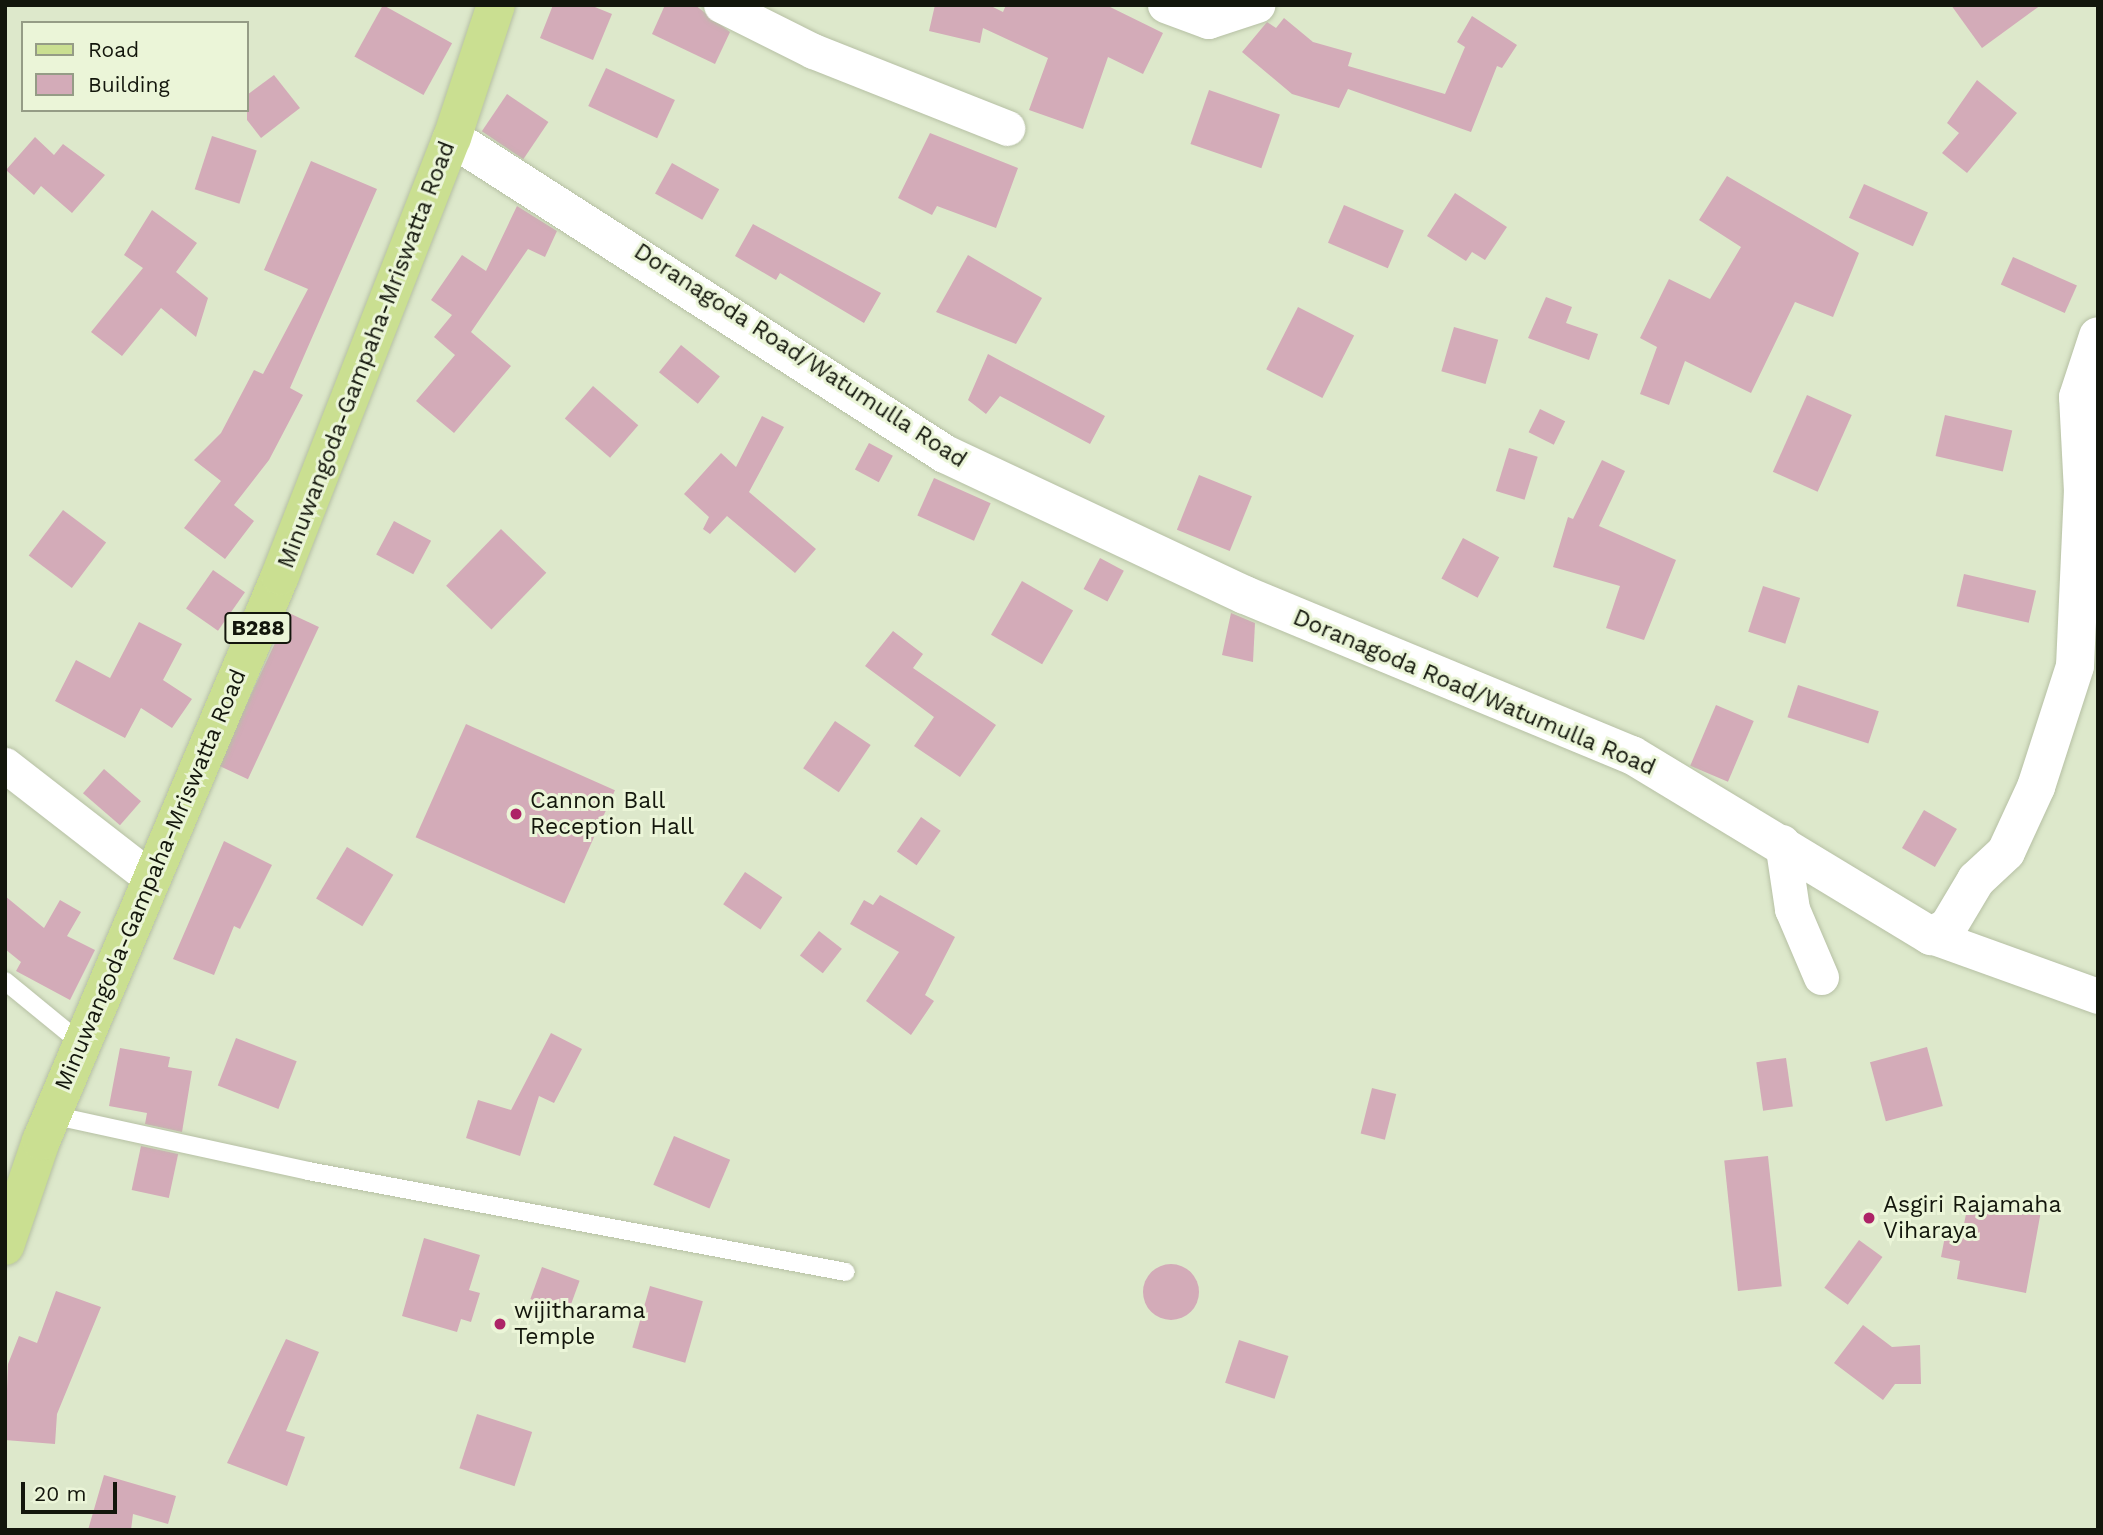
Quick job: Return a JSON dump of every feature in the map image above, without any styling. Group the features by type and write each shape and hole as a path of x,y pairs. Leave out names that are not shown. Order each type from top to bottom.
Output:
{"main road":[{"name":"Minuwangoda-Gampaha-Mriswatta Road","path":"5,1246 52,1115 152,879 453,138 496,5"}],"street":[{"path":"721,5 813,51 1007,128"},
{"path":"1165,5 1208,21 1257,5"},
{"name":"Doranagoda Road/Watumulla Road","path":"453,138 945,454 1257,600 1632,755 1782,842 1931,936"},
{"path":"1931,936 1948,927 1976,880 2006,852 2036,787 2075,666 2087,643 2078,397 2098,336"},
{"path":"5,765 152,879"},
{"path":"1782,842 1792,909 1821,977"},
{"path":"1931,936 2098,996"}],"lane":[{"path":"5,981 82,1044"},
{"path":"52,1115 308,1171 846,1272"}],"building":[{"path":"383,5 452,43 423,95 354,57"},
{"path":"553,5 590,5 612,14 593,60 540,38"},
{"path":"665,5 695,5 730,32 715,64 652,34"},
{"path":"935,5 989,5 1003,12 1006,5 1106,5 1163,33 1143,74 1108,57 1083,129 1029,110 1048,58 983,28 980,43 929,31"},
{"path":"1951,5 2041,5 1982,48"},
{"path":"1472,16 1517,45 1502,68 1497,66 1471,132 1348,89 1339,108 1292,94 1242,52 1267,22 1276,28 1284,18 1313,42 1352,53 1348,66 1445,94 1465,47 1457,42"},
{"path":"606,68 675,100 657,138 588,106"},
{"path":"274,75 300,108 261,138 247,120 248,94"},
{"path":"1977,80 2017,113 1967,173 1942,153 1959,133 1947,123"},
{"path":"1209,90 1280,114 1261,168 1190,144"},
{"path":"507,94 548,122 523,159 482,131"},
{"path":"930,133 1018,168 996,228 937,206 932,215 898,198"},
{"path":"212,136 257,151 239,204 195,189"},
{"path":"35,137 54,155 63,144 105,175 72,213 41,186 34,195 6,170"},
{"path":"311,161 377,189 290,388 303,395 269,460 234,505 254,521 225,559 184,528 221,481 194,460 221,433 254,370 263,374 308,289 264,270"},
{"path":"672,163 719,189 702,220 655,194"},
{"path":"1727,176 1859,253 1833,317 1795,302 1751,393 1685,361 1669,405 1640,394 1657,347 1640,338 1669,279 1710,299 1741,247 1699,220"},
{"path":"1864,184 1928,212 1913,246 1849,218"},
{"path":"1455,193 1507,227 1485,260 1472,252 1466,261 1427,236"},
{"path":"1344,205 1404,230 1388,268 1328,243"},
{"path":"517,206 557,231 545,257 528,249 471,332 511,366 454,433 416,401 455,355 434,337 452,315 431,300 462,255 486,271"},
{"path":"152,210 197,243 176,272 208,298 196,337 161,308 122,356 91,332 143,268 124,255"},
{"path":"753,224 881,293 864,323 780,273 776,280 735,256"},
{"path":"968,255 1042,298 1016,344 936,312"},
{"path":"2013,257 2077,285 2065,313 2001,284"},
{"path":"1546,297 1572,307 1566,323 1598,334 1589,360 1528,338"},
{"path":"1298,307 1354,336 1322,398 1266,369"},
{"path":"1454,327 1498,340 1486,384 1441,371"},
{"path":"681,345 720,376 698,404 659,372"},
{"path":"988,354 1105,416 1090,444 1000,396 986,414 968,400"},
{"path":"593,386 638,425 610,458 565,418"},
{"path":"1807,395 1852,415 1818,492 1773,472"},
{"path":"1540,409 1565,421 1554,445 1529,432"},
{"path":"1945,415 2012,431 2003,471 1936,456"},
{"path":"762,416 784,427 749,492 816,549 795,573 727,516 710,534 703,529 709,517 684,494 721,453 736,467"},
{"path":"869,443 893,456 879,482 855,469"},
{"path":"1509,448 1538,457 1525,500 1496,491"},
{"path":"1602,460 1625,471 1599,526 1676,560 1644,640 1606,628 1620,586 1553,567 1568,517 1573,519"},
{"path":"1199,475 1252,496 1230,551 1177,530"},
{"path":"934,478 991,503 974,541 917,515"},
{"path":"63,510 106,542 72,588 29,556"},
{"path":"394,521 431,541 413,574 376,555"},
{"path":"501,529 546,573 491,630 446,586"},
{"path":"1463,538 1499,557 1478,598 1441,579"},
{"path":"1100,558 1124,571 1107,602 1084,589"},
{"path":"213,570 245,592 218,631 186,609"},
{"path":"1964,574 2036,591 2029,623 1957,606"},
{"path":"1022,581 1073,610 1042,664 991,635"},
{"path":"1763,586 1800,598 1785,644 1748,632"},
{"path":"289,613 319,627 248,779 218,765"},
{"path":"1231,613 1255,623 1253,662 1222,655"},
{"path":"139,622 182,644 163,680 192,699 172,728 141,708 125,738 55,701 76,660 110,678"},
{"path":"893,631 923,654 913,668 996,725 960,777 914,746 934,717 865,666"},
{"path":"1798,685 1879,711 1868,744 1787,717"},
{"path":"1716,705 1754,721 1728,782 1690,766"},
{"path":"835,721 871,745 839,792 803,768"},
{"name":"Cannon Ball Reception Hall","path":"466,724 615,790 564,904 416,837"},
{"path":"104,769 141,801 120,825 83,793"},
{"path":"1924,810 1957,829 1935,867 1902,848"},
{"path":"921,817 941,831 917,865 897,851"},
{"path":"224,841 272,865 240,929 234,926 214,975 173,959"},
{"path":"347,847 393,875 362,926 316,898"},
{"path":"745,872 782,897 760,929 723,904"},
{"path":"880,895 955,937 925,995 934,1001 911,1035 866,1001 899,952 850,924 864,900 873,905"},
{"path":"5,896 44,928 60,900 81,912 67,936 95,950 70,1000 16,971 21,962 5,949"},
{"path":"819,931 842,949 823,973 800,955"},
{"path":"551,1033 582,1049 554,1103 539,1096 520,1156 466,1138 478,1100 511,1110"},
{"path":"236,1038 297,1061 278,1109 218,1086"},
{"path":"1927,1047 1943,1106 1886,1121 1870,1062"},
{"path":"120,1048 170,1057 168,1067 192,1071 182,1132 145,1124 147,1113 109,1106"},
{"path":"1786,1058 1793,1107 1763,1111 1756,1062"},
{"path":"1372,1088 1396,1094 1385,1140 1361,1134"},
{"path":"674,1136 730,1160 709,1209 653,1185"},
{"path":"141,1146 178,1154 169,1198 132,1190"},
{"path":"1768,1156 1782,1286 1738,1291 1724,1161"},
{"path":"1993,1201 2041,1211 2026,1293 1957,1279 1960,1261 1941,1257 1947,1226 1963,1229 1968,1204 1992,1209"},
{"path":"424,1238 480,1255 469,1290 480,1293 471,1322 461,1319 457,1332 402,1316"},
{"path":"1859,1240 1882,1257 1848,1305 1824,1288"},
{"path":"1171,1264 1186,1269 1194,1277 1199,1292 1194,1307 1186,1315 1171,1320 1156,1315 1148,1307 1143,1292 1148,1277 1156,1269"},
{"path":"542,1267 580,1281 568,1313 530,1299"},
{"path":"650,1286 703,1301 685,1363 632,1348"},
{"path":"56,1291 101,1307 57,1414 55,1444 5,1440 8,1364 19,1336 37,1343"},
{"path":"1863,1325 1892,1347 1920,1345 1921,1384 1895,1384 1883,1400 1834,1363"},
{"path":"286,1339 319,1352 286,1431 305,1437 287,1486 227,1463"},
{"path":"1239,1340 1288,1356 1275,1399 1225,1383"},
{"path":"477,1414 532,1432 515,1486 459,1468"},
{"path":"104,1475 176,1496 168,1524 133,1514 131,1530 88,1530"}],"place":[{"name":"Cannon Ball Reception Hall","path":"516,814"},
{"name":"Asgiri Rajamaha Viharaya","path":"1869,1218"},
{"name":"wijitharama Temple","path":"500,1324"}]}
